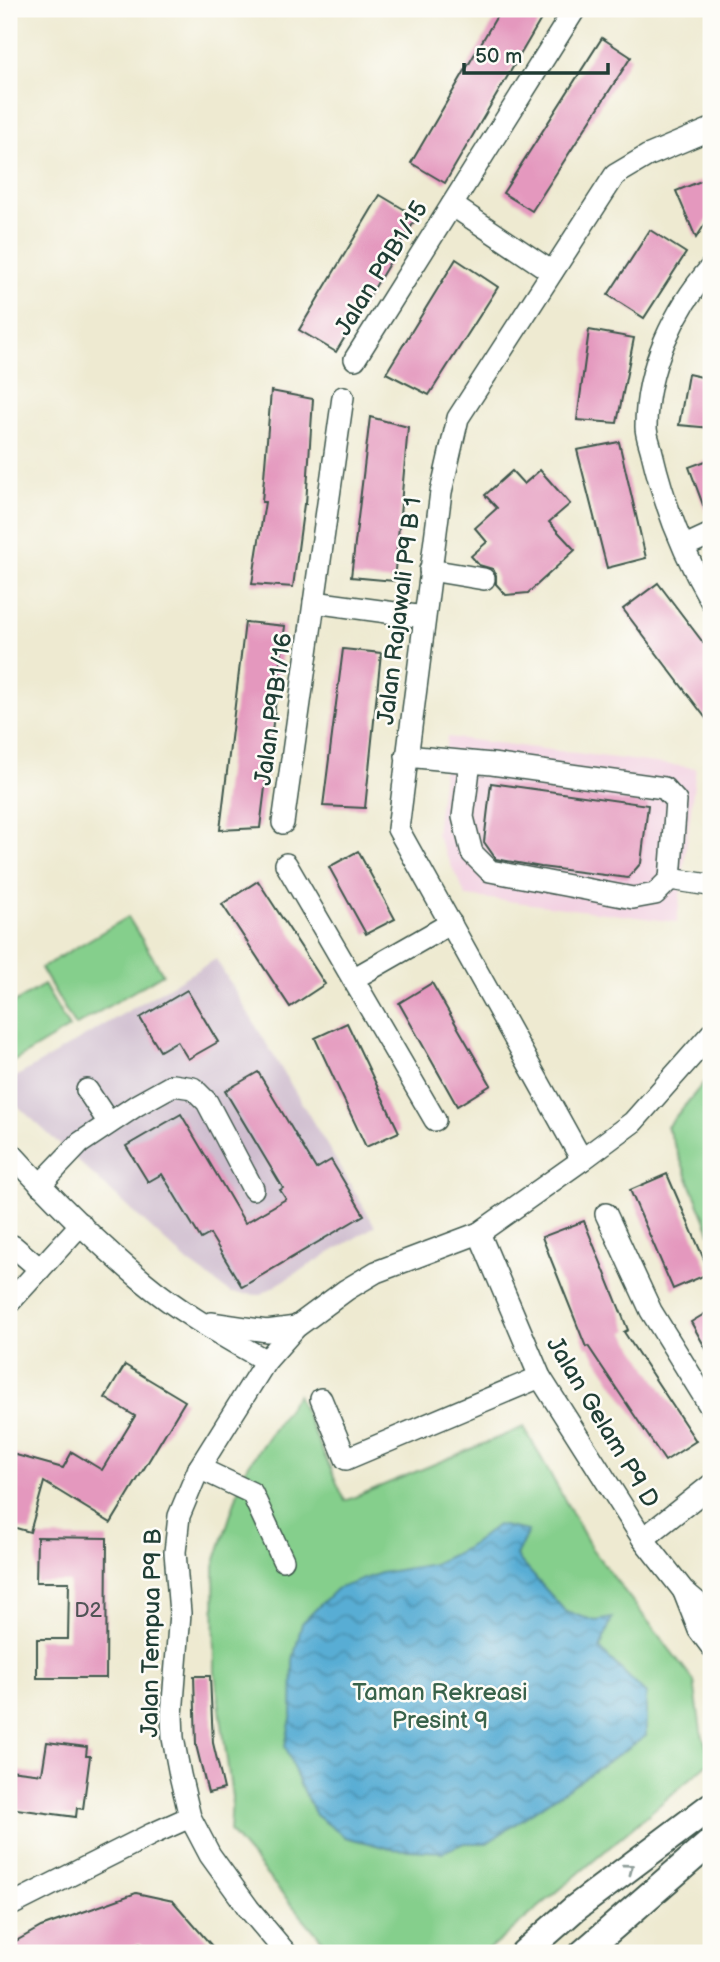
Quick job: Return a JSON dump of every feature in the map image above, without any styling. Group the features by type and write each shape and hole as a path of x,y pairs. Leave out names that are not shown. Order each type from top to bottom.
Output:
{"main road":[{"path":"524,1953 574,1909 711,1806"},
{"path":"583,1953 711,1842"}],"street":[{"name":"Jalan P9B1/15","path":"355,359 575,9"},
{"name":"Jalan Rajawali P9 B 1","path":"582,1160 398,829 424,617 440,492 458,418 615,175 647,156 711,129"},
{"name":"Jalan P9B1/15","path":"452,205 552,272"},
{"path":"711,267 689,293 665,338 652,383 646,428 661,490 711,601"},
{"name":"Jalan P9B1/16","path":"283,823 343,397"},
{"path":"684,546 711,534"},
{"path":"430,570 484,579"},
{"name":"Jalan P9B1/16","path":"314,602 424,617"},
{"path":"407,755 470,762 664,788 676,801 670,879 655,894 633,898 489,871 472,853 463,817 470,762"},
{"path":"286,864 435,1120"},
{"path":"670,879 710,885"},
{"path":"353,979 451,923"},
{"name":"Jalan Tempua P9 B","path":"286,1953 209,1855 190,1817 173,1738 172,1715 180,1604 176,1552 179,1516 199,1468 266,1361 296,1326 376,1272 479,1233 634,1122 711,1034"},
{"path":"40,1185 80,1143 173,1085 193,1088 207,1102 253,1189"},
{"path":"87,1090 110,1123"},
{"path":"9,1151 40,1185 145,1283 195,1319 266,1361"},
{"path":"606,1214 651,1311 711,1408"},
{"path":"9,1303 81,1224"},
{"name":"Jalan Gelam P9 D","path":"479,1233 540,1377 643,1539 683,1590 711,1614"},
{"path":"13,1246 40,1269"},
{"path":"195,1319 222,1326 267,1331 296,1326"},
{"path":"321,1399 346,1459 540,1377"},
{"path":"199,1468 252,1493 283,1560"},
{"path":"643,1539 711,1485"},
{"name":"Jalan Gelam P9 D","path":"683,1590 699,1630 711,1646"},
{"path":"9,1906 190,1817"}],"shaded area":[{"path":"447,737 696,768 677,922 466,896 436,834"},
{"path":"216,959 375,1226 260,1295 231,1293 189,1263 9,1098 9,1081"}],"green space":[{"path":"128,917 163,974 75,1026 41,968"},
{"path":"44,985 69,1028 9,1064 9,1006"},
{"path":"711,1074 711,1234 667,1127"},
{"name":"Taman Rekreasi Presint 9","path":"297,1395 345,1501 524,1427 592,1549 694,1681 701,1731 711,1761 485,1953 333,1953 230,1832 232,1797 215,1673 214,1566 245,1470"}],"water":[{"path":"497,1525 528,1531 516,1556 566,1612 596,1621 612,1618 600,1649 646,1694 646,1736 487,1843 464,1843 443,1852 391,1849 345,1837 316,1815 300,1785 285,1746 292,1714 293,1660 302,1623 336,1589 381,1573 433,1564 467,1548"}],"building":[{"path":"501,9 547,9 445,183 411,163"},
{"path":"602,38 631,57 532,211 503,193"},
{"path":"711,177 711,215 696,238 676,191"},
{"path":"380,195 417,217 336,352 299,330"},
{"path":"650,230 686,253 644,318 608,295"},
{"path":"456,259 498,287 429,395 386,373"},
{"path":"589,330 634,338 617,423 577,420"},
{"path":"688,374 711,379 711,428 679,425"},
{"path":"271,391 313,399 306,504 293,587 252,584 265,502 262,502"},
{"path":"370,417 408,427 394,581 351,577"},
{"path":"619,442 646,558 607,568 577,450"},
{"path":"711,459 711,521 709,521 689,467"},
{"path":"540,470 570,504 549,522 575,550 528,593 506,595 496,584 493,569 479,565 471,556 487,542 475,528 497,508 485,495 512,471 524,484"},
{"path":"658,583 711,653 711,725 623,609"},
{"path":"245,622 285,626 260,828 220,830"},
{"path":"343,649 381,653 365,808 323,806"},
{"path":"491,783 648,805 641,863 628,878 496,859 484,842"},
{"path":"358,851 395,919 366,934 329,867"},
{"path":"258,881 325,984 290,1007 222,904"},
{"path":"432,983 491,1085 457,1106 399,1003"},
{"path":"187,990 218,1042 188,1059 177,1041 160,1051 140,1018"},
{"path":"347,1023 399,1132 366,1147 315,1038"},
{"path":"258,1072 316,1169 331,1160 364,1215 242,1287 210,1234 201,1239 162,1174 148,1182 126,1146 181,1114 245,1223 286,1199 280,1190 283,1188 225,1091"},
{"path":"667,1174 710,1273 673,1289 630,1190"},
{"path":"584,1221 628,1330 624,1332 696,1441 665,1461 588,1346 586,1347 542,1237"},
{"path":"711,1310 711,1358 691,1322"},
{"path":"125,1365 185,1401 111,1523 44,1482 30,1532 9,1526 9,1453 63,1468 72,1452 102,1470 135,1416 105,1398"},
{"path":"37,1537 107,1538 106,1678 37,1678 37,1639 68,1639 69,1582 36,1582"},
{"path":"194,1676 210,1676 213,1743 224,1789 208,1793 196,1745"},
{"path":"47,1742 87,1747 86,1756 90,1756 83,1809 77,1808 76,1817 9,1808 9,1770 42,1774"},
{"path":"136,1893 173,1901 218,1953 149,1953 140,1944 115,1953 9,1953 9,1945 41,1927"}]}
